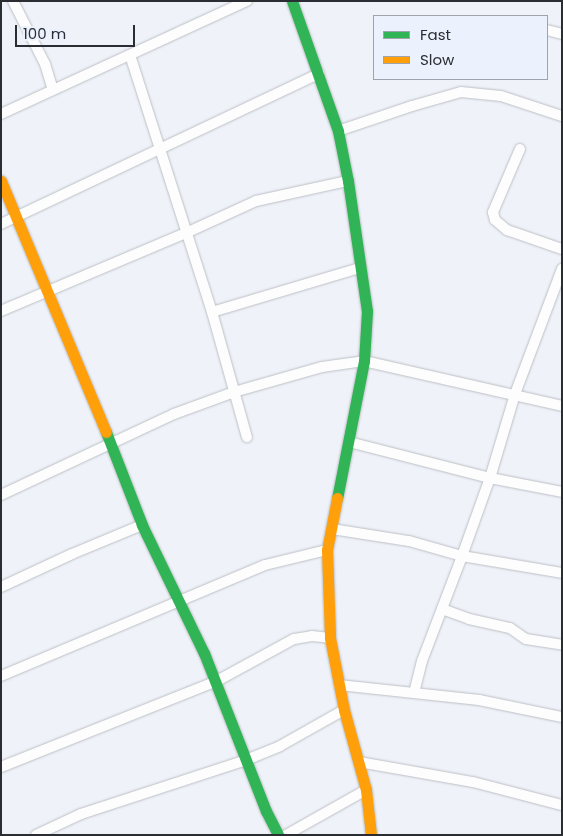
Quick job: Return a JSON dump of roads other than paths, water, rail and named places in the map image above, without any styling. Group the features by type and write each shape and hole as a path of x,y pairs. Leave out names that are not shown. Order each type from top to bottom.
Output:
{"street":[{"path":"13,1 45,64 53,90"},
{"path":"1,114 247,1"},
{"path":"292,1 338,131 348,181 367,311 364,361 327,550 330,638 344,710 366,790 371,835"},
{"path":"548,30 562,34"},
{"path":"130,55 212,312 247,436"},
{"path":"1,224 160,151 319,74"},
{"path":"338,131 461,92 501,96 562,116"},
{"path":"520,149 493,212 495,220 507,230 562,250"},
{"path":"1,180 14,219 111,445 142,525 204,653 278,835"},
{"path":"1,311 47,293 256,201 348,181"},
{"path":"212,312 360,268"},
{"path":"414,693 422,662 490,478 515,394 562,269"},
{"path":"1,495 174,414 234,392 322,367 364,361 470,387 515,394 562,406"},
{"path":"349,442 490,478 562,492"},
{"path":"1,587 72,554 142,525"},
{"path":"332,530 409,541 462,556 562,573"},
{"path":"1,676 265,564 327,550"},
{"path":"442,609 469,619 510,628 526,639 562,645"},
{"path":"1,767 215,682 294,639 312,636 330,638"},
{"path":"339,685 479,700 562,717"},
{"path":"36,835 81,814 246,760 280,746 344,710"},
{"path":"359,762 473,782 562,805"},
{"path":"286,835 366,790"}]}
